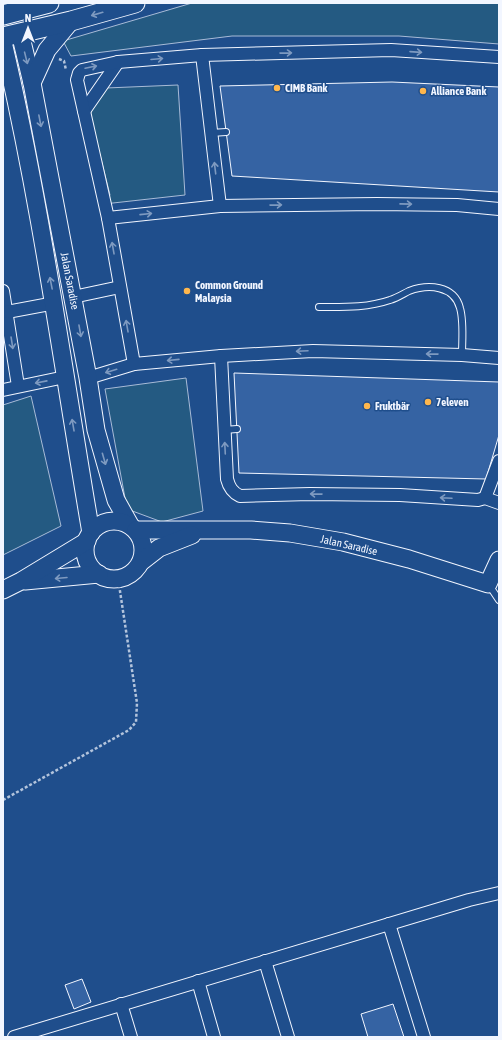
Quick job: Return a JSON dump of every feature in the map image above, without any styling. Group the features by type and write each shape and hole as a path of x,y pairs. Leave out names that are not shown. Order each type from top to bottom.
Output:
{"main road":[{"path":"49,3 10,10 11,35 71,21 134,3"},
{"path":"32,83 45,54 71,21"},
{"name":"Jalan Saradise","path":"11,35 32,83 88,378 96,430 116,500 133,528"},
{"name":"Jalan Saradise","path":"3,42 16,95 55,304 89,537"},
{"path":"3,79 16,95"},
{"path":"3,590 21,581 89,537 105,523 113,521 133,528 206,531"},
{"path":"133,528 142,542 143,552 141,562"},
{"name":"Jalan Saradise","path":"206,531 251,530 290,533 343,542 409,559 488,584"},
{"path":"89,537 85,550 87,560 92,568 108,578 118,578 128,575 135,570 141,562 159,548 179,538 206,531"},
{"path":"488,584 499,560"},
{"path":"21,581 100,574"}],"street":[{"path":"134,364 108,218 78,80 79,73 86,68 118,62 202,55 391,50 499,57"},
{"path":"202,55 220,206"},
{"path":"84,111 118,62"},
{"path":"108,218 220,206 384,204 457,205 499,209"},
{"path":"73,297 120,287"},
{"path":"3,291 18,386"},
{"name":"Jalan Saradise","path":"7,312 55,304"},
{"path":"88,378 134,364 221,356 313,351 462,355 499,358"},
{"path":"221,356 227,479 233,492 240,496 310,494 400,495 478,500 485,498 499,503"},
{"path":"3,390 65,377"},
{"path":"485,498 499,461"},
{"path":"14,1037 469,900 499,893"},
{"path":"389,924 424,1037"},
{"path":"265,961 288,1037"},
{"path":"198,981 214,1037"},
{"path":"121,1004 131,1037"}],"lane":[{"path":"211,133 226,132"},
{"path":"320,307 368,305 391,300 410,291 426,288 441,288 450,291 460,308 462,355"},
{"path":"224,430 237,429"},
{"path":"488,584 499,600"}],"path":[{"path":"45,54 64,62 67,75 79,73"},
{"path":"3,800 129,730 136,722 137,703 118,578"}],"shaded area":[{"path":"192,3 499,3 499,44 399,36 232,36 71,56 63,41"},
{"path":"178,85 185,195 104,204 110,195 89,111 106,88"},
{"path":"186,378 203,511 162,522 127,509 105,389"},
{"path":"31,396 61,526 3,555 3,405"}],"building":[{"path":"392,82 499,87 499,192 232,176 220,86"},
{"name":"Fruktbär","path":"234,373 499,382 499,435 486,479 239,473"},
{"path":"82,979 91,1002 74,1009 65,985"},
{"path":"393,1004 404,1037 368,1037 361,1014"}],"place":[{"name":"CIMB Bank","path":"277,88"},
{"name":"Alliance Bank","path":"423,91"},
{"name":"Common Ground Malaysia","path":"187,291"},
{"name":"7eleven","path":"428,402"},
{"name":"Fruktbär","path":"367,406"}]}
